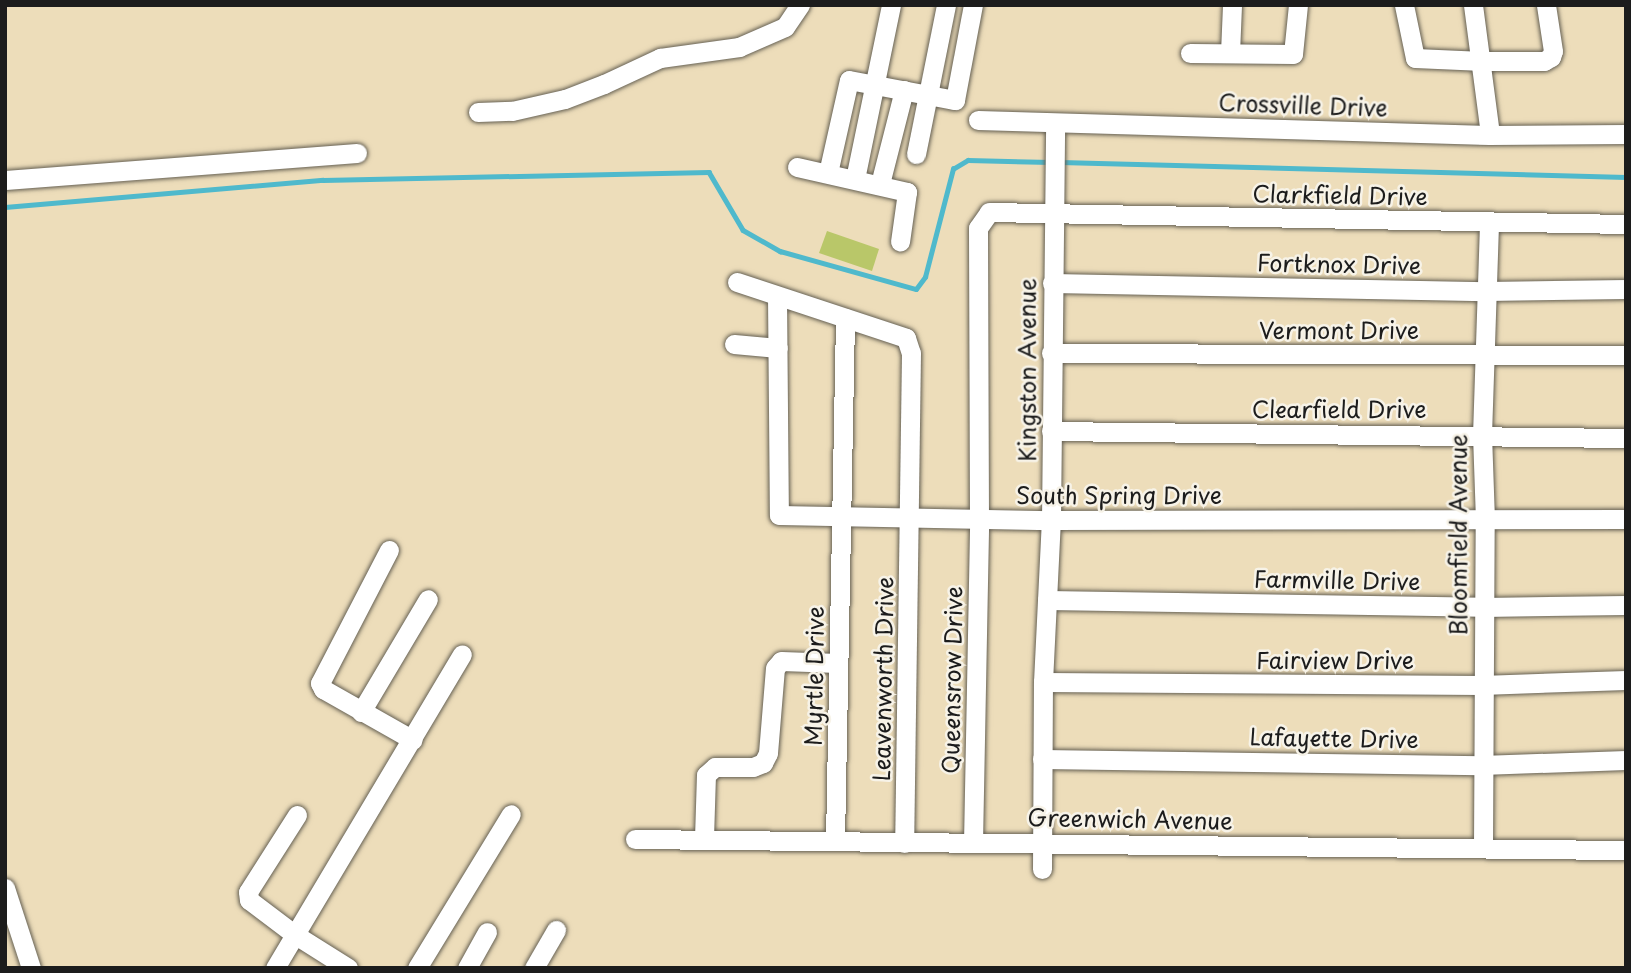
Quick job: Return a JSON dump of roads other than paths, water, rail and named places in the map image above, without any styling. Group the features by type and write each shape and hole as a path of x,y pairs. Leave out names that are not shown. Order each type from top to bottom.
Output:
{"street":[{"path":"478,113 512,111 565,99 604,85 660,58 739,47 785,27 800,5"},
{"path":"855,179 891,5"},
{"path":"916,154 946,5"},
{"path":"828,173 847,83 852,79 955,100 974,5"},
{"path":"1230,53 1232,5"},
{"path":"1190,53 1293,54 1298,5"},
{"path":"1404,5 1415,58 1483,61 1544,61 1551,57 1553,51 1546,5"},
{"path":"1474,5 1490,135"},
{"path":"880,184 904,90"},
{"name":"Crossville Drive","path":"978,120 1490,135 1626,134"},
{"name":"Kingston Avenue","path":"1042,869 1043,682 1051,520 1055,123"},
{"path":"5,180 357,153"},
{"path":"797,167 907,192 900,242"},
{"name":"Clarkfield Drive","path":"979,518 978,228 989,212 1626,224"},
{"name":"Bloomfield Avenue","path":"1483,848 1481,685 1485,520 1482,435 1489,222"},
{"path":"737,282 845,318"},
{"name":"Fortknox Drive","path":"1052,283 1486,291 1626,289"},
{"name":"South Spring Drive","path":"777,296 779,515 910,515 1051,520 1626,519"},
{"name":"Myrtle Drive","path":"835,840 845,318"},
{"name":"Leavenworth Drive","path":"845,318 906,338 911,353 904,843"},
{"path":"734,344 778,348"},
{"name":"Vermont Drive","path":"1051,353 1626,355"},
{"name":"Clearfield Drive","path":"1051,431 1626,438"},
{"name":"Queensrow Drive","path":"973,843 979,518"},
{"path":"389,550 320,683 323,689 413,740"},
{"path":"361,712 428,599"},
{"name":"Farmville Drive","path":"1047,600 1482,607 1626,605"},
{"path":"275,968 462,654"},
{"path":"704,838 706,775 715,767 753,767 763,763 768,753 775,668 781,661 838,663"},
{"name":"Fairview Drive","path":"1043,682 1481,685 1626,680"},
{"name":"Lafayette Drive","path":"1042,758 1481,765 1626,760"},
{"path":"417,968 511,814"},
{"path":"297,815 248,892 249,900 294,934 348,968"},
{"name":"Greenwich Avenue","path":"635,839 1626,850"},
{"path":"5,888 31,968"},
{"path":"534,968 556,930"},
{"path":"467,968 487,932"}],"waterway":[{"path":"5,207 323,180 709,172 743,230 780,251 916,289 925,277 953,169 968,160 1051,162"},
{"path":"1060,162 1626,177"}]}
